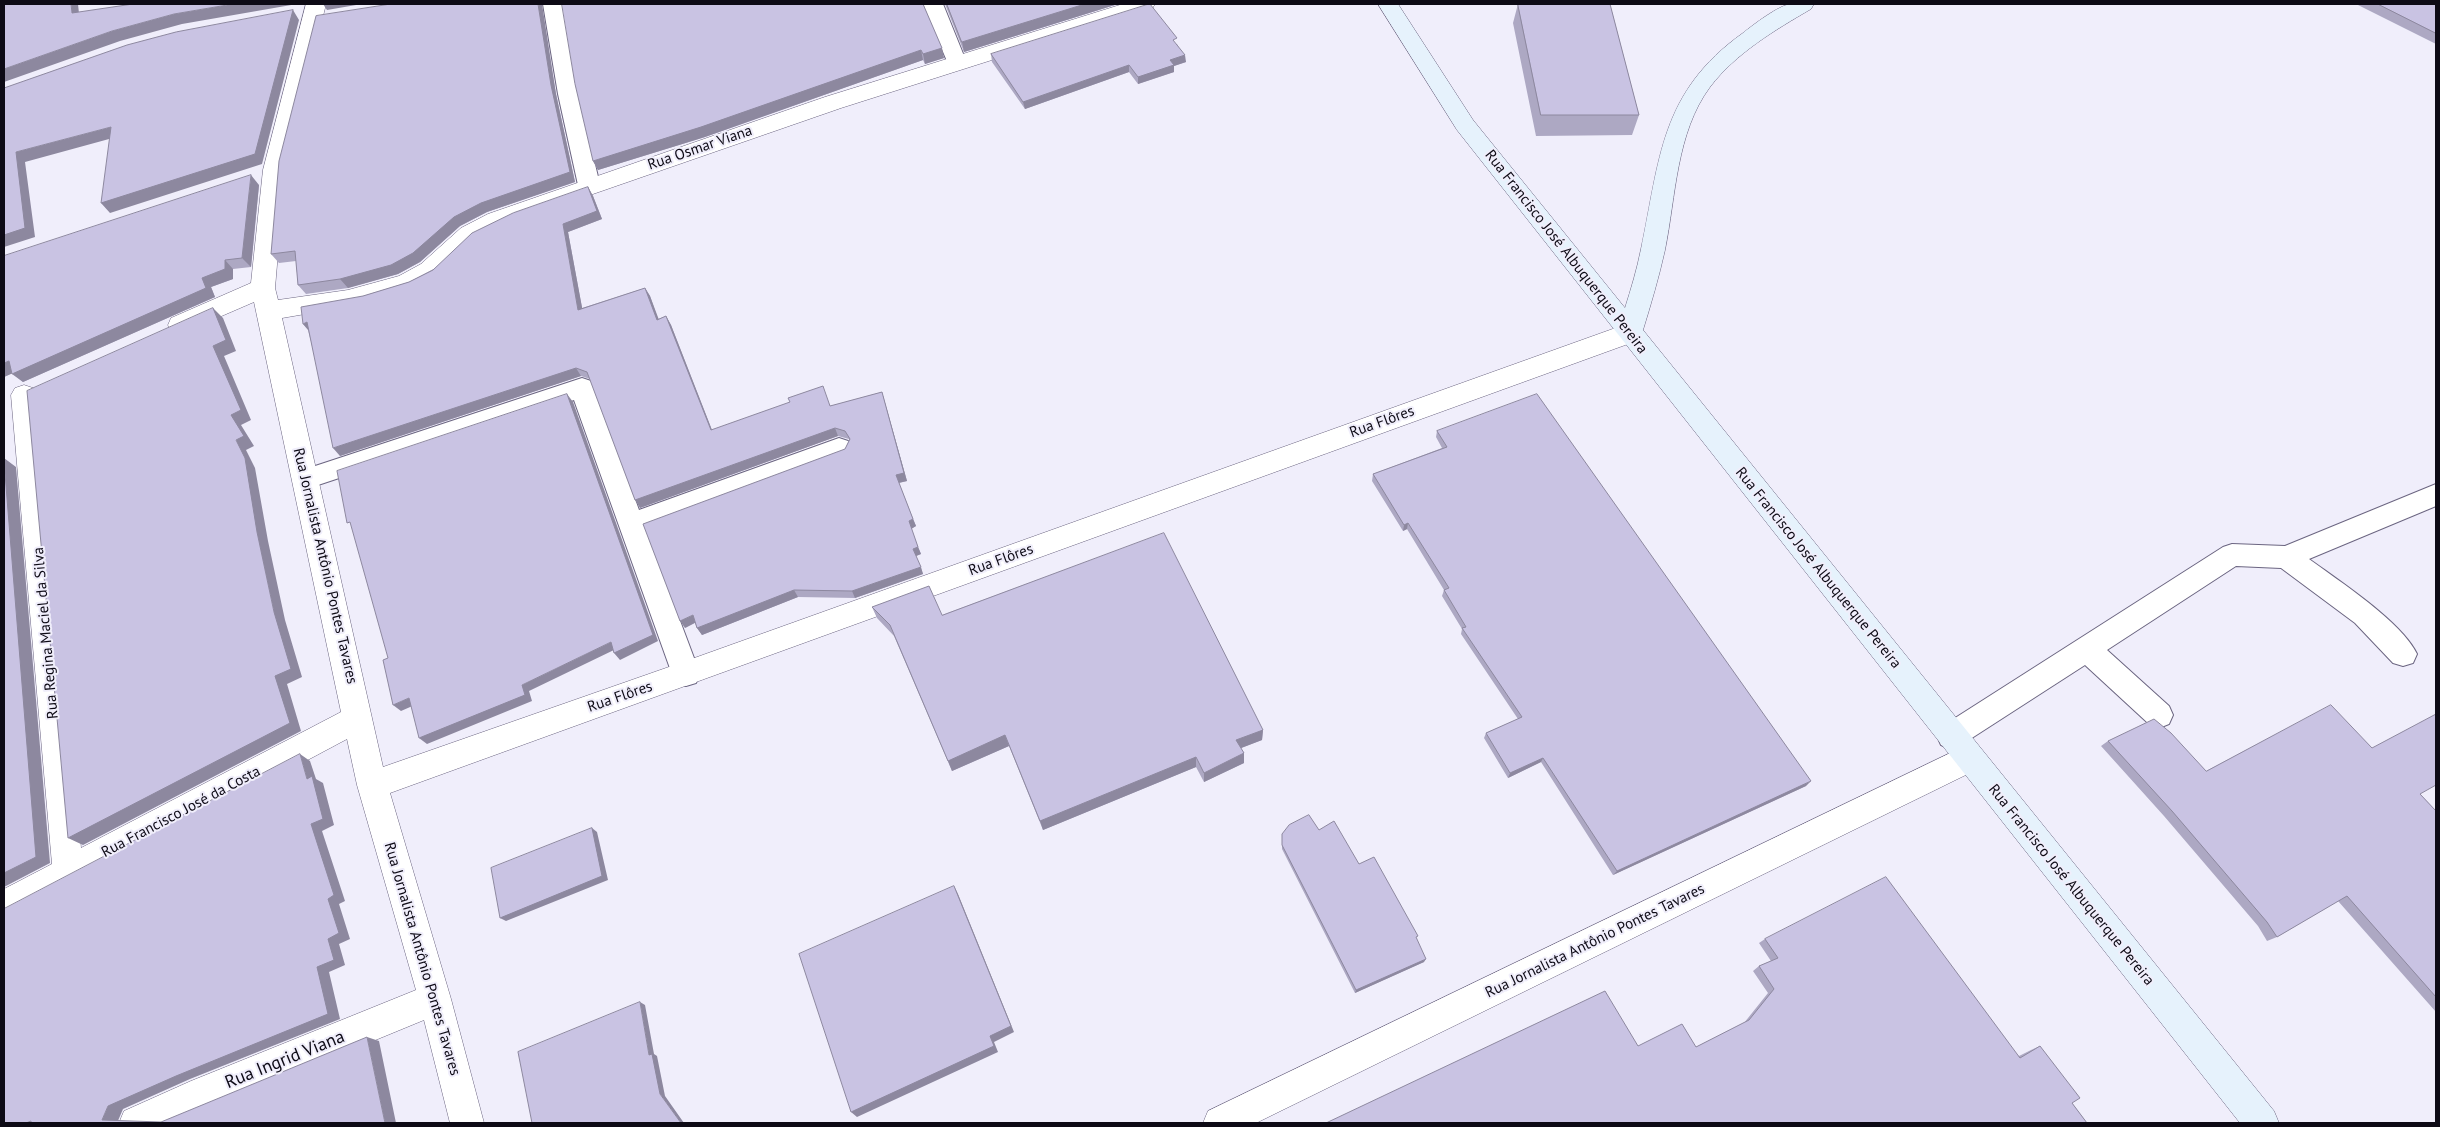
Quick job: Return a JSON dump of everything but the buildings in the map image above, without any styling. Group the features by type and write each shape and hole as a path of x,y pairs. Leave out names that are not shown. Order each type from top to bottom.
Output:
{"main road":[{"name":"Rua Francisco José Albuquerque Pereira","path":"1388,4 1465,125 2262,1123"},
{"path":"1630,333 1652,250 1675,138 1692,98 1708,76 1749,38 1804,4"}],"street":[{"name":"Rua Osmar Viana","path":"157,335 266,299 349,297 408,282 424,274 468,235 494,220 956,61 1145,4"},
{"name":"Rua Jornalista Antônio Pontes Tavares","path":"314,12 265,173 266,299 359,718 372,785 435,999 467,1123"},
{"name":"Rua Flôres","path":"372,785 686,674 1630,333"},
{"name":"Rua Regina Maciel da Silva","path":"23,395 68,871"},
{"name":"Rua Francisco José da Costa","path":"4,906 359,718"},
{"name":"Rua Jornalista Antônio Pontes Tavares","path":"1220,1123 1960,747"},
{"name":"Rua Ingrid Viana","path":"136,1123 191,1098 435,999"}],"lane":[{"path":"553,4 568,94 589,186"},
{"path":"933,4 956,61"},
{"path":"306,479 582,388 686,674"},
{"path":"632,524 839,448"},
{"path":"1960,747 2087,649 2232,555 2286,557 2436,495"},
{"path":"2286,557 2364,615 2403,654"},
{"path":"2087,649 2159,714"}]}
